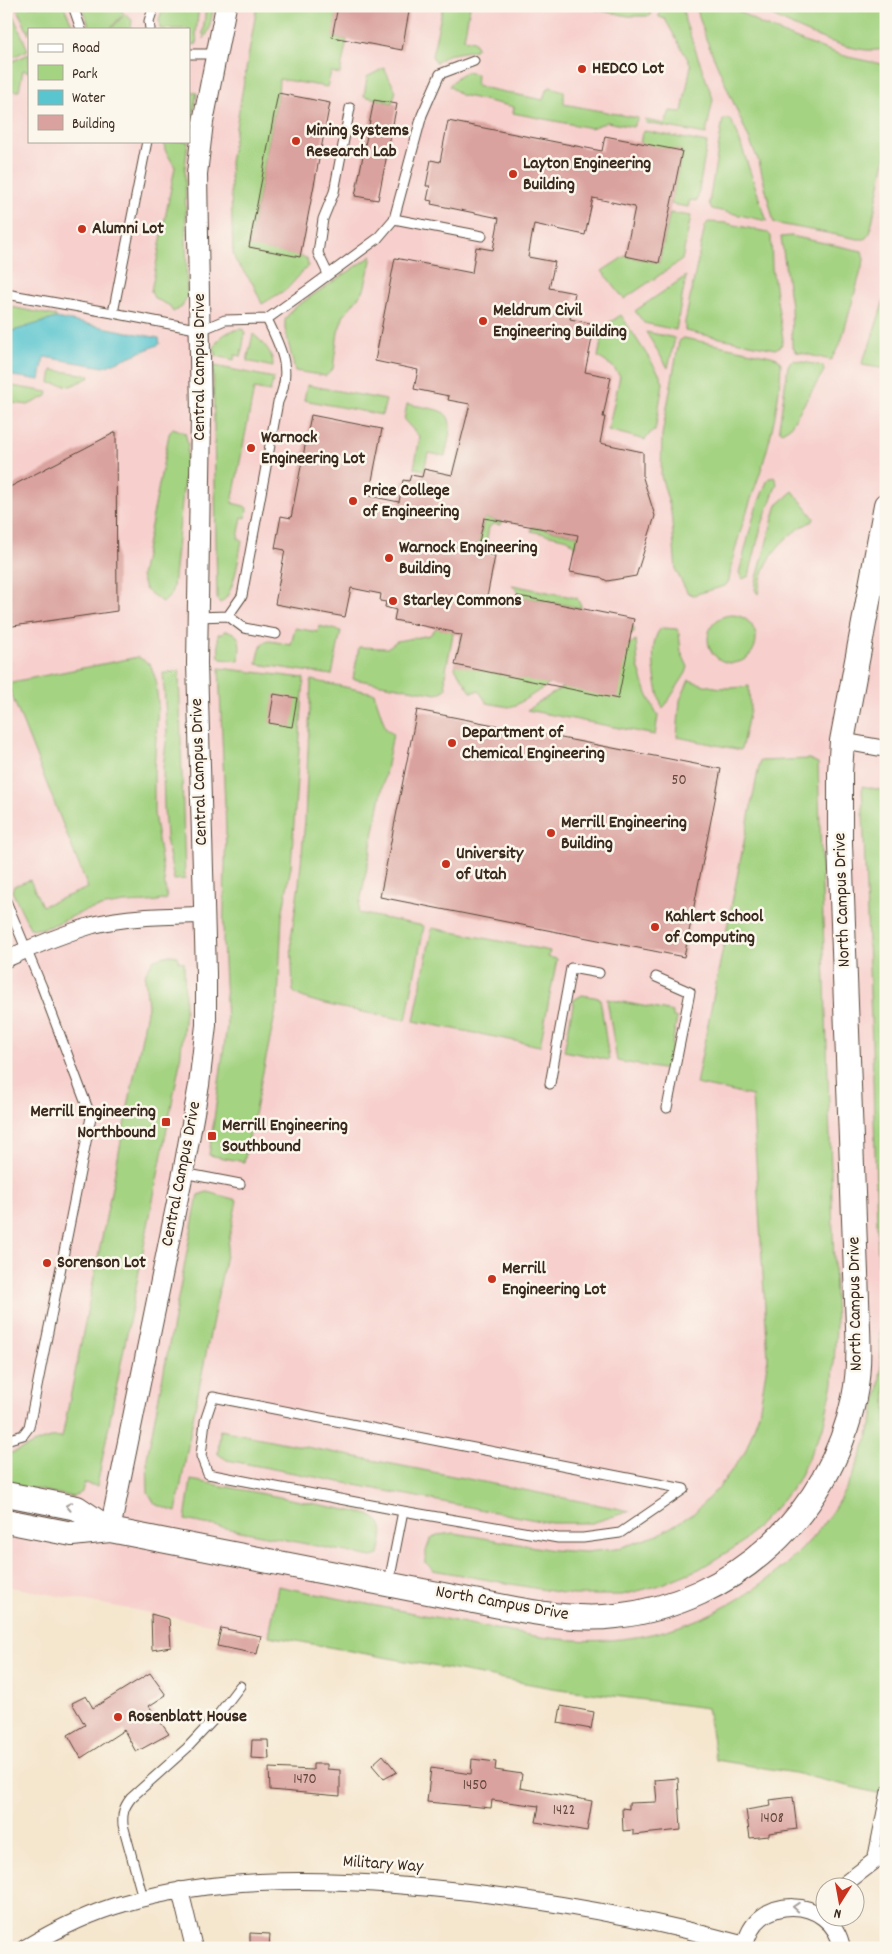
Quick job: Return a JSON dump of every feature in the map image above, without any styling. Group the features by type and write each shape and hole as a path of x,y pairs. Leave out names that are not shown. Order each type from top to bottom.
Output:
{"main road":[{"name":"North Campus Drive","path":"6,1521 72,1534 110,1530 549,1615 582,1618 616,1616 648,1611 679,1602 708,1590 737,1573 764,1553 787,1530 822,1484 836,1454 849,1418 854,1397 859,1351 840,843 840,773 842,741 886,506"},
{"name":"North Campus Drive","path":"6,1494 77,1508 110,1530"}],"street":[{"name":"Central Campus Drive","path":"110,1530 184,1173 199,1085 206,1025 196,618 201,416 197,174 203,122 226,6"},
{"path":"842,741 886,749"},
{"path":"6,959 94,925 140,918 204,915"},
{"path":"855,1876 879,1857"},
{"name":"Military Way","path":"25,1948 82,1917 143,1898 180,1890 235,1882 303,1881 358,1882 464,1891 555,1903 695,1931 745,1946"},
{"path":"180,1890 194,1948"},
{"path":"745,1946 750,1931 760,1919 773,1911 787,1906 814,1908"},
{"path":"832,1926 837,1932 842,1948"}],"lane":[{"path":"73,6 81,28"},
{"path":"150,28 149,21 154,6"},
{"path":"190,54 216,54"},
{"path":"6,294 201,330 225,320 267,319 377,239 394,220 422,115 440,74 474,61"},
{"path":"328,274 318,253 324,219 334,192 350,108"},
{"path":"113,313 147,142"},
{"path":"394,220 482,236"},
{"path":"228,616 242,596 278,402 282,394 285,374 285,360 267,319"},
{"path":"196,618 228,616 244,628 276,634"},
{"path":"6,901 91,1117 29,1427 23,1435 6,1440"},
{"path":"550,1084 572,968 599,973"},
{"path":"656,978 690,992 666,1108"},
{"path":"184,1173 240,1184"},
{"path":"213,1397 684,1489 620,1533 583,1538 558,1538 403,1512 208,1474 201,1456 205,1421 213,1397"},
{"path":"389,1584 403,1512"},
{"path":"143,1898 123,1825 122,1815 124,1808 131,1798 187,1748 218,1716 240,1686"},
{"path":"879,1857 886,1791"}],"shaded area":[{"name":"University of Utah","path":"6,6 886,6 886,1767 794,1773 716,1760 707,1708 552,1688 6,1586"}],"green space":[{"path":"6,6 9,6 28,50 6,60"},
{"path":"16,6 64,6 74,28 28,28 28,33"},
{"path":"82,6 117,6 124,13 111,28 90,28"},
{"path":"164,6 199,6 196,33 197,44 190,45 190,28 160,28 159,19"},
{"path":"206,6 214,6 209,30 204,39 203,33"},
{"path":"257,6 338,6 333,37 347,40 340,74 331,72 327,87 279,79 249,246 307,258 308,266 287,289 262,304 253,284 235,260 233,252 230,162"},
{"path":"443,6 470,6 464,39 474,41 477,47 475,50 447,55 436,63 432,56"},
{"path":"578,6 652,6 650,16 628,16"},
{"path":"660,6 683,6 685,21 713,99 706,134 646,123 645,120 665,124 670,111 682,112 691,65 665,19 659,17"},
{"path":"696,6 731,6 762,25 807,43 848,57 886,65 886,155 870,233 865,239 774,223 759,162 706,39"},
{"path":"754,6 886,6 886,48 873,50 857,49 838,44 782,21"},
{"path":"125,14 132,20 131,28 112,28"},
{"path":"28,54 28,72 23,70 19,91 8,90 6,99 6,64"},
{"path":"384,68 396,91 392,103 364,96 367,77"},
{"path":"465,72 477,74 476,86 543,100 546,90 550,87 564,91 564,104 638,118 633,127 607,122 591,128 513,113 514,107 461,95 449,86 457,77"},
{"path":"190,91 197,93 190,132"},
{"path":"723,119 730,119 736,130 767,221 712,209 709,203"},
{"path":"645,131 707,143 697,201 690,200 688,207 671,204 682,151 640,144 642,133"},
{"path":"164,142 188,142 185,168 187,296 182,307 173,312 170,306 154,298 151,291 175,167 165,150"},
{"path":"670,213 691,216 682,260 624,299 602,271 625,256 659,263"},
{"path":"708,222 725,223 767,232 771,236 772,268 783,339 781,346 775,349 685,331 685,322 705,226"},
{"path":"791,236 862,251 864,260 841,342 831,360 796,352 792,345 791,306 781,237"},
{"path":"372,256 364,290 344,315 338,332 333,369 326,376 295,371 285,329 285,320 292,309"},
{"path":"686,276 676,330 644,323 635,311"},
{"path":"886,294 886,369 862,365"},
{"path":"6,306 56,316 56,318 6,334"},
{"path":"621,315 660,375 663,383 655,431 651,432 645,440 608,430 620,376 612,366 598,357 604,326"},
{"path":"243,329 245,333 241,356 235,355 234,360 216,356 216,352 213,352 220,338 233,330"},
{"path":"646,332 675,338 668,368"},
{"path":"253,334 264,344 270,353 273,367 247,361"},
{"path":"684,338 771,356 777,358 781,363 777,405 768,447 738,540 729,581 725,586 693,595 687,592 676,571 671,511 661,476 662,435 679,341"},
{"path":"793,360 823,366 824,371 790,427 782,432 779,427 788,366"},
{"path":"213,367 274,378 270,392 254,389 232,503 247,508 246,518 242,517 238,538 242,540 232,584 229,593 220,603 217,599"},
{"path":"52,370 89,375 90,377 71,386 50,383"},
{"path":"6,385 48,392 47,396 28,405 6,402"},
{"path":"307,385 386,400 382,415 304,400"},
{"path":"407,404 441,412 447,415 449,421 450,429 445,456 428,453 424,470 414,468 420,437 404,420"},
{"path":"173,428 185,433 188,444 173,587 170,596 163,603 145,589 141,576 169,434"},
{"path":"774,476 777,483 761,527 749,576 743,579 739,573 755,511 768,479"},
{"path":"793,491 814,518 813,521 792,534 775,550 764,571 758,594 755,590 756,582 777,505"},
{"path":"484,518 503,522 501,525 494,524 489,527 485,550 478,549"},
{"path":"532,527 578,535 575,547 568,539 531,531"},
{"path":"512,585 577,598 581,608 523,597"},
{"path":"732,615 741,617 749,622 754,630 756,639 754,648 749,656 741,661 732,663 723,661 715,656 710,648 708,639 710,630 715,622 723,617"},
{"path":"464,622 620,623 634,627 634,632 516,705 509,707 487,703 479,691 471,692 455,668"},
{"path":"319,626 341,631 332,675 257,664 261,648 266,642 291,645 295,628 318,632"},
{"path":"436,628 452,631 453,634 445,675 446,689 437,694 353,679 359,647 387,648 397,641 430,635"},
{"path":"662,628 677,629 681,652 688,667 663,709 655,679 653,654 657,634"},
{"path":"224,631 235,634 239,641 239,661 221,659 219,657 218,634 223,634"},
{"path":"636,640 638,666 647,694 658,716 655,735 527,710"},
{"path":"138,657 150,664 156,680 158,705 154,771 154,813 167,899 100,907 85,911 50,926 36,929 30,928 12,891 14,886 30,880 42,906 88,888 7,683"},
{"path":"219,668 304,678 291,866 282,916 278,1001 244,1162 209,1155 227,1025 223,941 226,829"},
{"path":"179,671 185,879 174,880 166,838 164,808 163,768 167,734 163,673"},
{"path":"311,680 374,693 386,729 393,734 358,913 424,926 406,1020 326,1004 299,996 293,991 291,938 299,884 305,820"},
{"path":"689,680 718,688 749,686 750,710 741,750 677,737 680,700"},
{"path":"809,759 818,763 836,1326 833,1383 823,1428 797,1481 781,1502 739,1545 699,1569 657,1586 622,1595 573,1595 433,1570 426,1563 426,1551 430,1540 437,1535 455,1533 553,1550 585,1552 616,1549 658,1535 694,1513 720,1486 745,1452 759,1413 768,1358 752,1096 696,1084 760,761"},
{"path":"862,786 886,791 886,1770 881,1794 794,1773 716,1760 707,1708 552,1688 269,1636 278,1586 543,1637 574,1640 606,1640 637,1637 668,1630 698,1619 727,1605 754,1589 780,1570 820,1529 847,1486 867,1440 878,1391 881,1366"},
{"path":"432,928 550,951 548,957 557,959 540,1046 414,1021"},
{"path":"170,955 178,956 178,961 184,962 185,1011 180,1062 97,1486 84,1483 82,1492 74,1497 6,1483 6,1454 48,1439 62,1438 148,1006 146,972 154,959"},
{"path":"582,995 600,998 609,1060 564,1051 574,1000"},
{"path":"607,999 673,1012 673,1017 677,1018 667,1070 617,1061"},
{"path":"207,1192 237,1200 176,1512 155,1504 148,1492 147,1458 198,1195"},
{"path":"220,1430 630,1511 592,1523 551,1523 227,1460 218,1454"},
{"path":"191,1480 371,1516 381,1524 383,1534 379,1555 372,1557 185,1520"}],"water":[{"path":"56,318 159,338 160,344 104,367 44,357 40,380 6,375 6,333"}],"building":[{"path":"338,6 410,6 402,50 332,37"},
{"name":"Mining Systems Research Lab","path":"278,93 330,103 300,257 249,247"},
{"path":"374,100 397,104 378,200 355,196"},
{"path":"448,121 602,151 605,136 682,151 659,263 625,256 635,207 593,198 585,235 534,224 528,257 555,262 549,288 575,293 570,319 595,324 585,372 611,377 600,443 643,452 643,478 655,516 636,576 607,581 600,577 570,572 578,535 484,518 477,552 495,556 487,597 516,602 517,596 634,619 618,699 455,665 462,635 394,620 396,610 385,607 386,602 380,601 381,594 351,588 345,617 275,604 285,550 275,548 281,516 291,518 311,415 382,429 369,496 399,502 403,480 409,481 411,475 422,477 424,469 452,475 470,404 448,400 449,396 414,389 418,370 375,361 395,258 472,273 476,247 493,250 499,218 431,204 432,201 427,200 430,186 426,186 431,160 440,162"},
{"path":"116,432 117,611 6,627 6,489"},
{"path":"274,694 297,698 292,727 269,723"},
{"name":"Merrill Engineering Building","path":"417,710 721,769 684,957 380,897"},
{"path":"151,1614 169,1619 171,1647 152,1650"},
{"path":"221,1628 261,1636 257,1654 217,1646"},
{"name":"Rosenblatt House","path":"150,1673 166,1695 149,1706 169,1734 136,1752 124,1730 81,1758 68,1735 85,1725 72,1703 86,1696 93,1708"},
{"path":"561,1706 594,1712 591,1729 558,1723"},
{"path":"252,1740 268,1740 269,1759 251,1758"},
{"path":"383,1755 397,1772 384,1779 372,1765"},
{"path":"472,1759 496,1762 495,1770 522,1774 520,1788 592,1801 587,1831 536,1822 539,1806 492,1800 491,1808 427,1802 431,1768 471,1774"},
{"path":"313,1764 327,1764 327,1769 340,1770 340,1796 270,1790 269,1768 313,1770"},
{"path":"678,1778 681,1830 633,1835 633,1830 623,1831 622,1808 629,1809 629,1803 657,1802 655,1780"},
{"path":"793,1797 797,1829 769,1833 769,1836 750,1838 746,1810 771,1806 770,1800"},
{"path":"250,1933 270,1934 269,1948 250,1948"}],"place":[{"name":"HEDCO Lot","path":"582,69"},
{"name":"Mining Systems Research Lab","path":"296,141"},
{"name":"Layton Engineering Building","path":"513,174"},
{"name":"Alumni Lot","path":"82,229"},
{"name":"Meldrum Civil Engineering Building","path":"483,321"},
{"name":"Warnock Engineering Lot","path":"251,448"},
{"name":"Price College of Engineering","path":"353,501"},
{"name":"Warnock Engineering Building","path":"389,558"},
{"name":"Starley Commons","path":"393,601"},
{"name":"Department of Chemical Engineering","path":"452,743"},
{"name":"Merrill Engineering Building","path":"551,833"},
{"name":"University of Utah","path":"446,864"},
{"name":"Kahlert School of Computing","path":"655,927"},
{"name":"Merrill Engineering Northbound","path":"166,1122"},
{"name":"Merrill Engineering Southbound","path":"212,1136"},
{"name":"Sorenson Lot","path":"47,1263"},
{"name":"Merrill Engineering Lot","path":"492,1279"},
{"name":"Rosenblatt House","path":"118,1717"}]}
